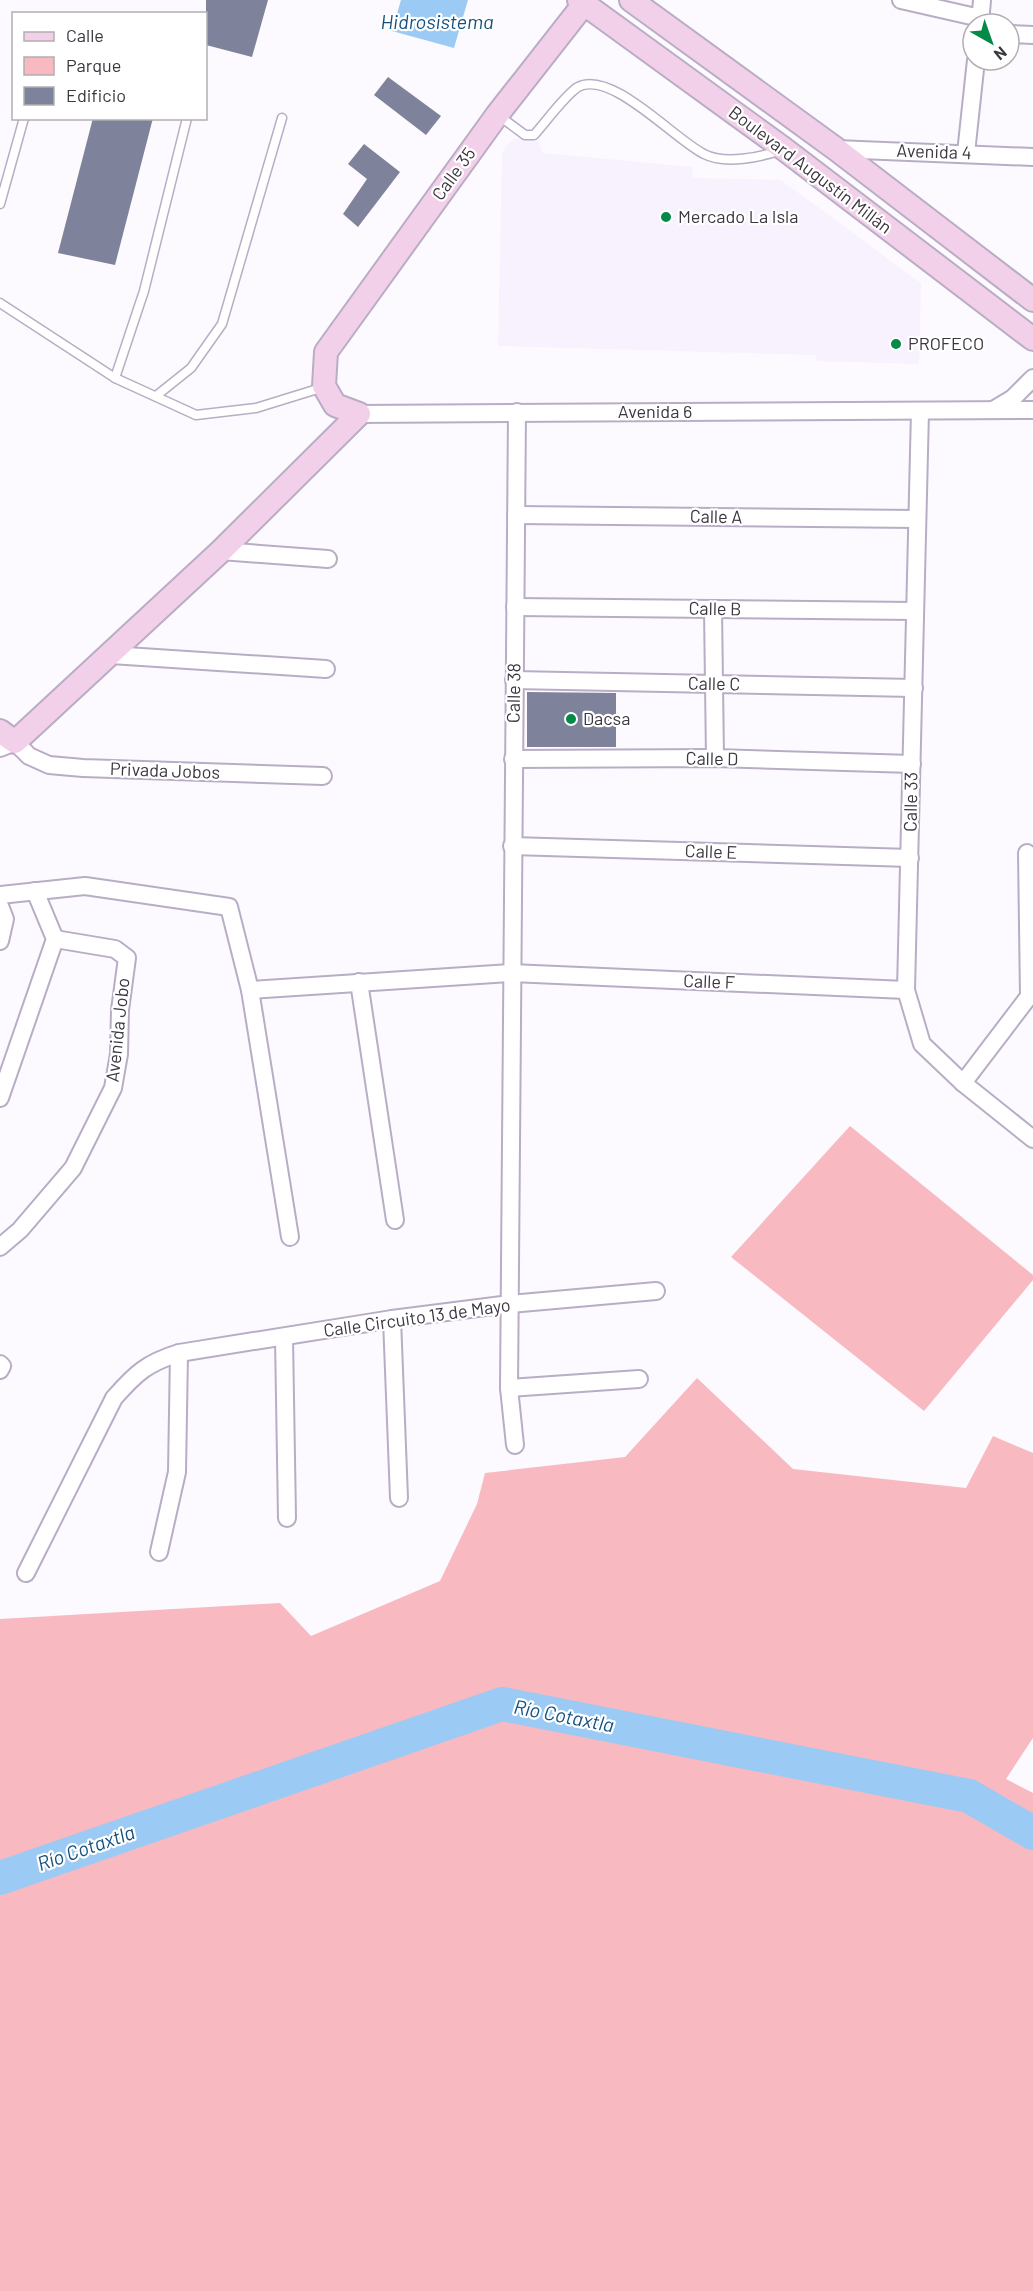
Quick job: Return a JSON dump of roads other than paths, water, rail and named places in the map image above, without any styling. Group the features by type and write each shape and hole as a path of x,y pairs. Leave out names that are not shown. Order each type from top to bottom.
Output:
{"street":[{"name":"Boulevard Augustín Millán","path":"632,0 836,149 1033,300"},
{"path":"901,0 961,16"},
{"name":"Boulevard Augustín Millán","path":"583,1 784,149 1033,339"},
{"name":"Calle 35","path":"324,386 326,352 497,115 583,1"},
{"path":"966,153 975,72"},
{"name":"Avenida 4","path":"836,149 1033,157"},
{"path":"992,410 1013,398 1033,378"},
{"name":"Avenida 6","path":"324,386 335,405 359,414 1033,410"},
{"name":"Calle 33","path":"920,411 906,990 922,1044 963,1083 1033,1139"},
{"name":"Calle 38","path":"515,1445 509,1388 517,412"},
{"path":"5,740 111,654 221,551 359,414"},
{"name":"Calle A","path":"516,515 917,519"},
{"path":"221,551 328,559"},
{"name":"Calle B","path":"514,607 915,611"},
{"path":"713,609 715,758"},
{"path":"111,654 326,669"},
{"name":"Calle C","path":"514,680 914,688"},
{"name":"Privada Jobos","path":"5,740 29,756 49,765 323,776"},
{"name":"Calle D","path":"513,759 715,758 912,764"},
{"name":"Calle E","path":"512,846 910,858"},
{"path":"963,1083 1031,994 1027,853"},
{"path":"0,895 85,886 229,907 250,990 290,1237"},
{"path":"0,1098 55,939 35,891"},
{"path":"0,906 5,919 0,941"},
{"name":"Avenida Jobo","path":"0,1247 20,1230 73,1168 113,1088 119,1054 120,1010 127,958 115,949 55,939"},
{"name":"Calle F","path":"250,990 511,973 906,990"},
{"path":"359,982 395,1220"},
{"name":"Calle Circuito 13 de Mayo","path":"26,1573 114,1398 133,1376 155,1360 179,1353 392,1319 510,1304 657,1291"},
{"path":"392,1319 399,1498"},
{"path":"284,1338 287,1518"},
{"path":"159,1552 177,1472 179,1353"},
{"path":"509,1388 639,1379"}],"lane":[{"path":"497,115 525,135 534,135 578,87 592,84 614,89 705,155 730,159 762,157 784,149"},
{"path":"156,396 191,368 222,324 282,118"},
{"path":"0,204 23,120"},
{"path":"115,378 144,291 187,120"},
{"path":"0,303 115,378 196,415 256,408 324,386"}],"water":[{"name":"Hidrosistema","path":"401,0 468,0 454,48 392,31"}],"waterway":[{"name":"Río Cotaxtla","path":"0,1878 502,1704 969,1796 1033,1833"}],"place":[{"name":"Mercado La Isla","path":"666,217"},
{"name":"PROFECO","path":"896,344"},
{"name":"Dacsa","path":"571,719"}]}
